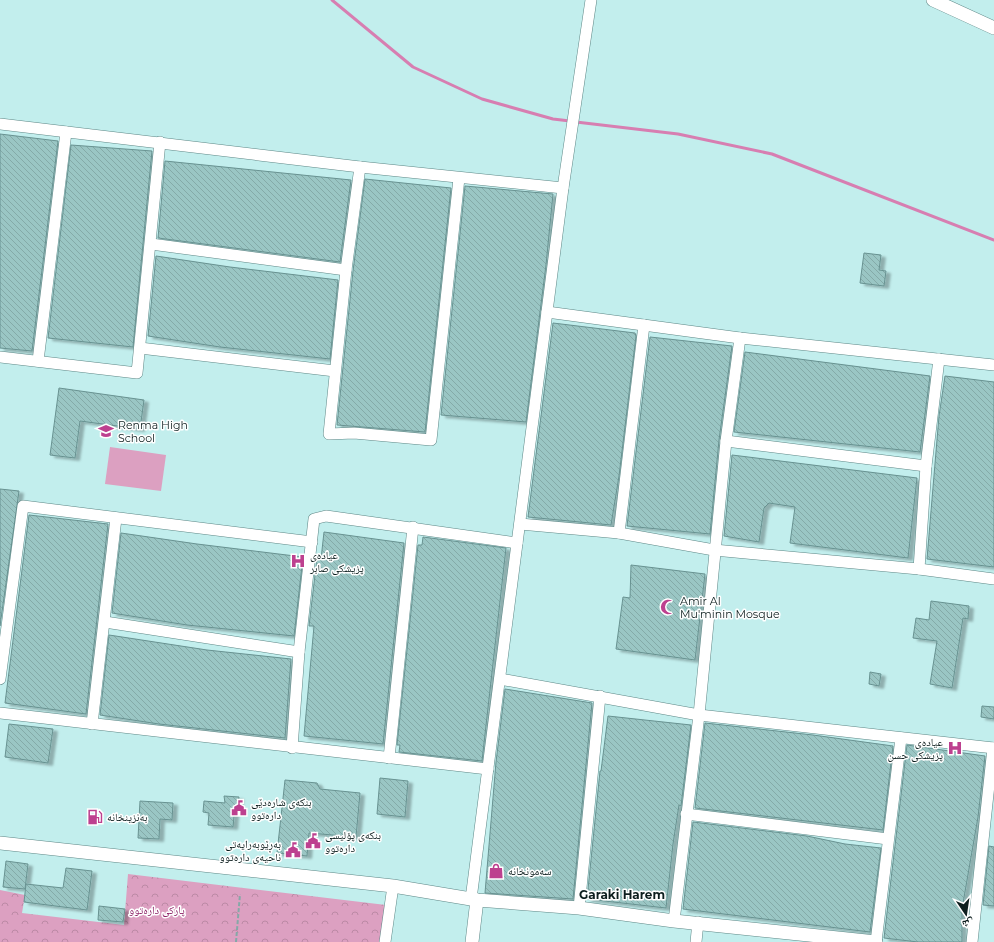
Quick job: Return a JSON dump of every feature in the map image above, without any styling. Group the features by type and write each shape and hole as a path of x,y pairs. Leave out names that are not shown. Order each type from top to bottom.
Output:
{"street":[{"path":"472,942 474,899 488,769 563,188 591,0"},
{"path":"933,0 994,28"},
{"path":"0,124 360,167 563,188"},
{"path":"38,361 66,132"},
{"path":"0,357 137,373 160,142"},
{"path":"360,167 346,270 329,434 354,433 431,440 460,178"},
{"path":"151,244 346,270"},
{"path":"547,312 740,338 994,365"},
{"path":"619,533 644,325"},
{"path":"674,920 699,715 714,550 726,441 740,338"},
{"path":"140,348 335,371"},
{"path":"919,569 926,466 939,359"},
{"path":"726,441 926,466"},
{"path":"0,679 22,506 312,542"},
{"path":"292,748 299,652 314,518 326,516 413,527 517,543"},
{"path":"92,724 116,518"},
{"path":"520,524 619,533 714,550 919,569 994,579"},
{"path":"389,758 413,527"},
{"path":"105,622 299,652"},
{"path":"500,679 699,715 994,748 972,942"},
{"path":"579,908 600,696"},
{"path":"0,713 292,748 488,769"},
{"path":"0,842 393,886 474,899 579,908 873,942 901,738"},
{"path":"686,814 888,838"},
{"path":"385,942 393,886"},
{"path":"696,942 698,922"}],"path":[{"path":"236,942 240,894"}],"green space":[{"path":"110,447 166,455 161,491 105,484"},
{"name":"پارکی دارەتوو","path":"128,874 386,905 380,942 0,942 0,890 25,895 22,913 124,925"}],"building":[{"path":"0,134 58,141 32,351 0,348"},
{"path":"71,145 152,151 133,347 48,338"},
{"path":"165,161 351,180 340,262 158,238"},
{"path":"365,179 451,188 425,432 337,425 353,271"},
{"path":"465,186 553,194 546,265 526,422 441,415"},
{"path":"864,253 881,255 879,270 886,271 884,286 860,283"},
{"path":"156,256 230,267 338,280 330,359 220,347 148,336"},
{"path":"553,323 635,333 636,336 619,476 611,525 528,517"},
{"path":"650,337 732,346 719,440 710,534 627,526"},
{"path":"745,352 930,376 920,452 734,432"},
{"path":"945,376 994,382 994,567 927,559 939,416"},
{"path":"59,388 144,400 140,429 80,421 75,458 50,455"},
{"path":"732,455 917,478 908,558 790,543 795,507 769,503 764,508 759,542 724,536"},
{"path":"0,489 19,491 0,626"},
{"path":"29,515 108,524 86,714 5,703"},
{"path":"324,532 404,543 383,744 304,736 314,626 309,626 317,558 321,559"},
{"path":"121,533 303,557 294,636 187,625 112,613"},
{"path":"423,537 506,548 482,761 399,752 400,745 397,745 418,545 422,545"},
{"path":"631,565 705,574 695,660 616,649 623,597 630,598"},
{"path":"931,601 969,606 968,619 963,618 952,688 930,684 937,641 913,638 916,618 929,620"},
{"path":"109,635 207,650 291,659 285,738 159,724 100,715"},
{"path":"870,672 881,674 879,686 869,684"},
{"path":"505,689 592,703 573,899 485,893 496,762"},
{"path":"982,706 994,707 994,719 981,717"},
{"path":"608,716 691,725 681,806 679,805 673,844 666,908 587,899 600,771"},
{"path":"705,723 813,735 893,746 883,830 695,808"},
{"path":"9,724 53,729 48,763 5,757"},
{"path":"907,745 985,756 978,817 962,909 962,942 918,942 884,938"},
{"path":"380,778 408,781 405,817 377,814"},
{"path":"285,780 317,783 320,789 360,793 356,837 309,833 307,856 277,853"},
{"path":"224,796 239,797 238,805 235,806 233,827 208,825 209,813 203,812 204,801 225,803"},
{"path":"140,801 173,803 172,820 160,819 159,839 138,838"},
{"path":"693,822 807,836 845,844 881,848 870,932 683,909"},
{"path":"989,846 994,847 994,906 983,905"},
{"path":"6,861 28,864 25,889 3,887"},
{"path":"66,868 92,871 87,910 24,902 26,884 63,888"},
{"path":"99,906 125,909 123,922 98,920"}],"waterway":[{"path":"332,0 413,67 482,99 553,119 570,121"},
{"path":"576,122 678,134 772,154 994,240"}],"place":[{"name":"Renma High School","path":"106,431"},
{"name":"عیادەی پزیشکی صابر","path":"298,561"},
{"name":"Amir Al Mu'minin Mosque","path":"668,607"},
{"name":"عیادەی پزیشکی حسن","path":"955,748"},
{"name":"بنکەی شارەدێی دارەتوو","path":"239,808"},
{"name":"بەنزینخانە","path":"95,817"},
{"name":"بنکەی پۆلیسی دارەتوو","path":"313,841"},
{"name":"بەڕێوبەرایەتی ناحیەی دارەتوو","path":"293,850"},
{"name":"سەمونخانە","path":"496,871"}],"district":[{"name":"Garaki Harem","path":"622,895"}]}
